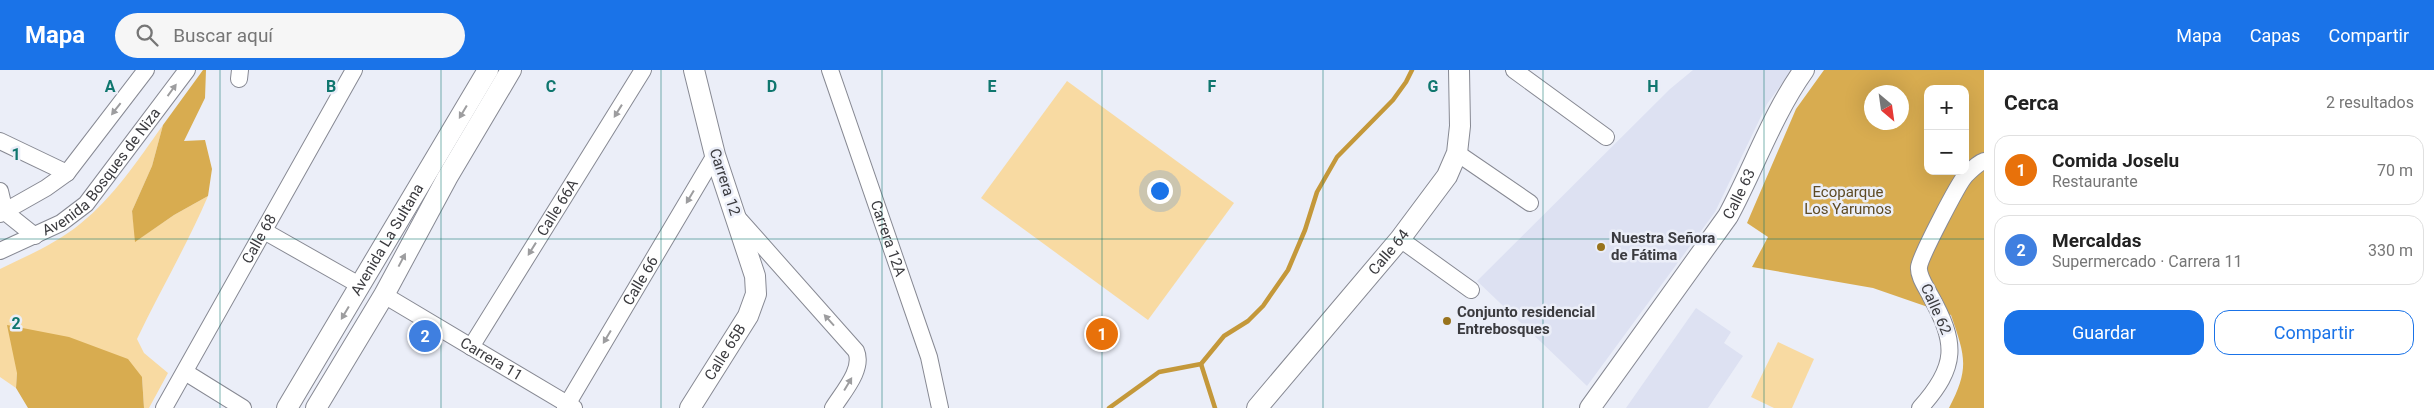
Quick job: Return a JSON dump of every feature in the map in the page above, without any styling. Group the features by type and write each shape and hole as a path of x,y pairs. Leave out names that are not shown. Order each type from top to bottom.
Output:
{"street":[{"name":"Avenida Bosques de Niza","path":"2,213 46,188 67,172 146,70"},
{"name":"Avenida Bosques de Niza","path":"0,251 61,223 86,204 186,70"},
{"name":"Calle 68","path":"164,408 354,70"},
{"name":"Avenida La Sultana","path":"287,408 488,70"},
{"name":"Avenida La Sultana","path":"316,408 384,295 447,178 511,70"},
{"name":"Calle 66A","path":"471,347 643,70"},
{"name":"Carrera 12","path":"694,70 715,155 755,276 756,294"},
{"name":"Carrera 12A","path":"830,70 929,357 940,408"},
{"name":"Calle 64","path":"1257,408 1400,239 1447,176 1457,153 1460,126 1459,70"},
{"path":"1514,70 1606,137"},
{"name":"Calle 63","path":"1594,406 1728,216 1745,185 1785,96 1804,70"},
{"path":"0,141 67,172"},
{"path":"1457,153 1530,203"},
{"name":"Calle 66","path":"569,407 715,155"},
{"name":"Calle 62","path":"1920,408 1938,388 1948,365 1950,342 1941,315 1923,283 1919,268 1924,252 1965,176 1984,161"},
{"path":"0,191 2,213 35,236"},
{"path":"737,217 847,340 859,358 855,372 833,408"},
{"path":"264,231 360,286"},
{"path":"1400,239 1471,290"},
{"name":"Calle 65B","path":"690,408 748,316 756,294"},
{"name":"Carrera 11","path":"384,295 569,407"},
{"path":"184,372 243,408"}],"shaded area":[{"name":"Nuestra Señora de Fátima","path":"1693,70 1792,70 1767,104 1715,212 1587,386 1477,281 1670,89"},
{"path":"1067,81 1234,203 1148,320 981,198"},
{"path":"163,125 152,166 132,211 136,241 174,215 208,196 137,339 144,353 168,373 149,408 144,408 142,377 17,373 16,388 0,377 0,269 42,249 80,224 115,190"},
{"path":"1696,308 1731,332 1724,343 1743,356 1708,408 1626,408"},
{"path":"1778,342 1814,359 1792,408 1774,408 1751,397"}],"green space":[{"path":"203,70 206,70 205,98 184,141 205,140 212,169 208,196 174,215 135,242 132,211 152,166 163,125"},
{"name":"Ecoparque Los Yarumos","path":"1824,70 1984,70 1984,408 1949,408 1963,372 1960,341 1951,315 1873,288 1752,267 1768,237 1747,223 1796,109"},
{"path":"7,325 69,337 128,359 142,377 144,408 28,408 16,388 17,373"}],"waterway":[{"path":"1109,408 1159,372 1201,364 1224,336 1248,321 1263,306 1288,270 1305,230 1317,192 1337,157 1393,100 1412,70"},
{"path":"1201,364 1215,408"}],"place":[{"name":"Nuestra Señora de Fátima","path":"1601,247"},
{"name":"Conjunto residencial Entrebosques","path":"1447,321"},
{"name":"Comida Joselu","path":"1102,334"},
{"name":"Mercaldas","path":"425,336"}]}
